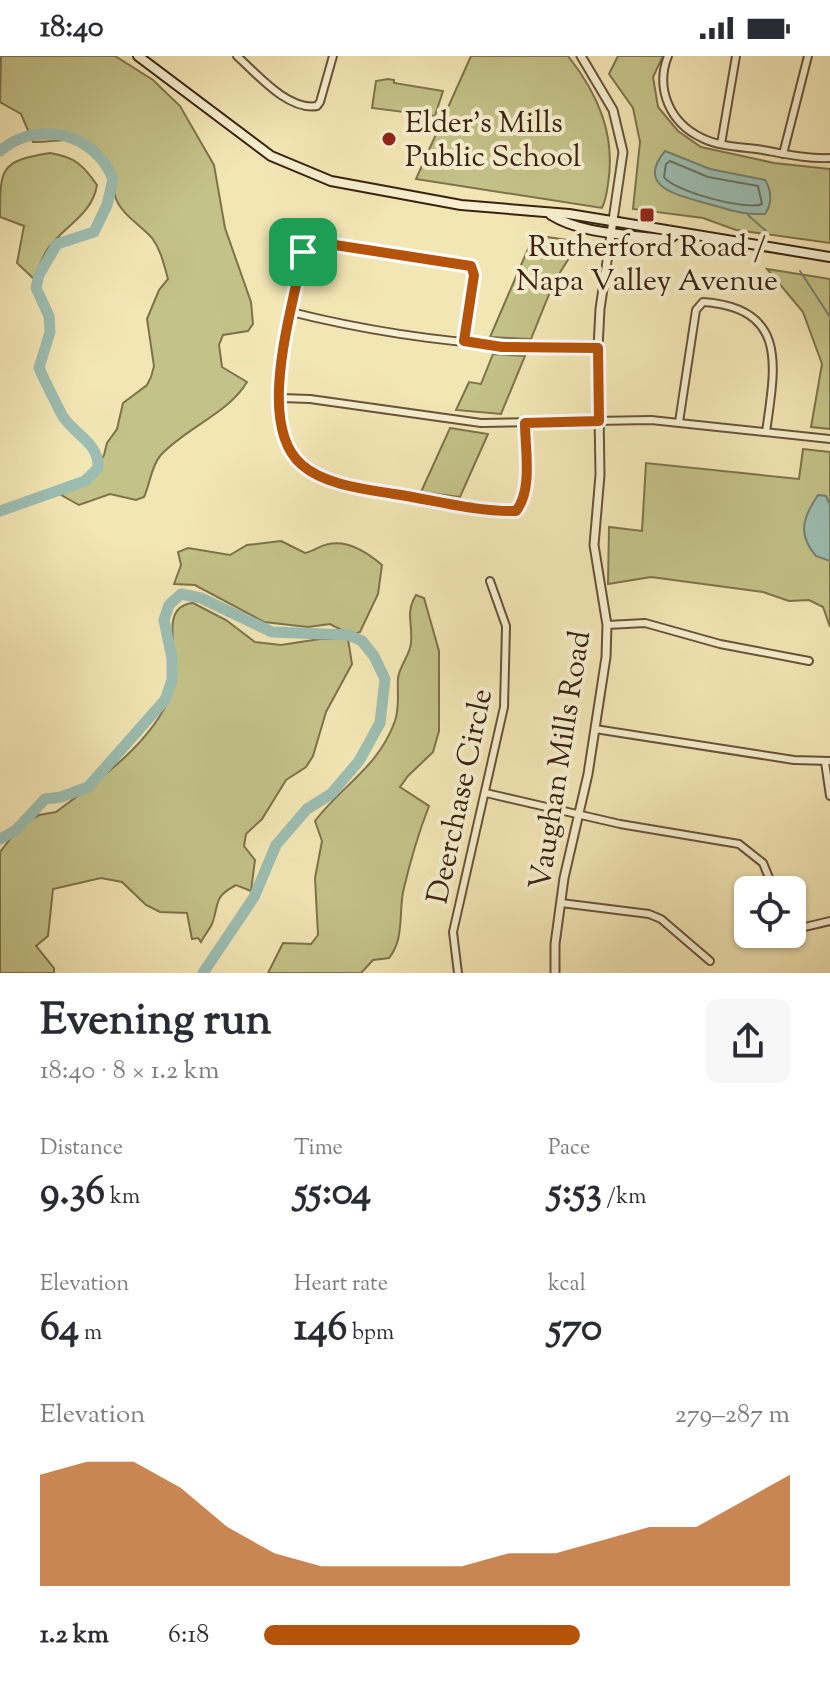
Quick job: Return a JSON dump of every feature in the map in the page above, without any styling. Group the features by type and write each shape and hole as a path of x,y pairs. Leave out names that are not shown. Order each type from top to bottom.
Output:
{"main road":[{"path":"138,56 263,151 315,176 446,202 614,221 668,229 676,234 830,257"},
{"path":"551,215 567,225 612,232 668,240 676,234"}],"street":[{"path":"237,56 282,95 309,107 317,106 320,102 333,56"},
{"name":"Vaughan Mills Road","path":"555,973 561,903 606,657 607,625 594,545 600,475 598,348 600,309 623,152 613,110 581,56"},
{"path":"668,56 662,79 665,98 673,114 700,137 721,144 830,158"},
{"path":"721,144 736,56"},
{"path":"783,154 808,56"},
{"path":"464,341 474,275 474,269 467,264 309,241 303,252 281,354 281,426 286,445 297,461 312,472 373,491 511,512 521,505 525,486 525,423"},
{"path":"679,422 696,310 703,302 729,304 759,322 772,345 774,362 766,432"},
{"path":"291,312 339,323 502,347 598,348"},
{"path":"281,398 310,399 481,423 679,422 830,439"},
{"name":"Deerchase Circle","path":"458,973 453,932 504,707 506,626 490,581"},
{"path":"607,625 645,623 720,644 809,661"},
{"path":"595,729 827,761 830,796"},
{"path":"486,793 578,814 739,844 763,863 768,876"},
{"path":"561,903 649,914 661,919 710,961"},
{"path":"806,927 830,921"}],"shaded area":[{"path":"1,56 115,56 153,80 180,106 214,165 225,228 251,302 253,324 248,331 223,335 219,345 222,367 247,382 229,403 160,456 144,497 136,500 110,494 79,505 61,495 93,472 117,429 123,403 147,385 151,377 154,366 147,319 159,290 168,279 164,263 152,238 126,214 118,202 109,169 99,150 80,140 33,142 21,114 0,102"},
{"path":"471,56 568,56 596,100 607,132 610,166 602,208 416,179"},
{"path":"618,56 663,56 653,77 658,107 678,131 701,147 774,163 830,169 830,243 736,230 703,218 633,209 640,142 633,108 609,74"},
{"path":"394,80 394,83 443,91 435,116 372,108 376,81"},
{"path":"50,153 78,163 97,185 83,213 47,250 34,279 17,263 24,226 0,217 1,187 6,170 12,164"},
{"path":"534,235 567,240 570,246 576,247 554,282 531,339 490,337"},
{"path":"767,269 830,279 830,429 811,427 822,364 803,312"},
{"path":"493,354 525,356 501,414 456,410 469,382 481,384"},
{"path":"450,428 488,434 460,497 421,492"},
{"path":"803,449 830,452 830,627 823,607 809,600 789,601 763,592 651,577 608,584 609,527 642,531 646,463 799,479"},
{"path":"281,541 305,553 326,545 343,544 364,552 382,565 378,594 360,632 351,635 330,624 308,627 264,622 195,585 174,584 181,565 178,552 188,548 230,555 247,545"},
{"path":"416,595 424,598 439,651 439,731 433,752 400,787 429,806 403,892 394,951 389,958 373,960 361,973 268,973 283,943 311,944 318,935 315,878 322,841 315,821 369,764 388,737 397,715 398,678 410,647 410,613"},
{"path":"193,603 226,620 255,642 281,645 320,639 348,639 352,664 326,712 313,756 306,767 286,780 262,819 246,834 244,846 255,860 251,891 236,885 223,894 212,924 201,942 198,938 192,939 187,913 160,912 146,905 122,882 101,878 53,889 48,936 36,946 54,968 54,973 0,973 0,852 22,824 39,815 56,812 109,771 156,722 175,683 172,636 175,614 182,606"}],"water":[{"path":"665,151 710,169 765,180 770,197 765,214 728,209 683,197 664,188 657,181 655,173"},
{"path":"818,495 826,496 830,505 830,561 816,556 804,533 806,518"}],"waterway":[{"path":"0,151 31,135 64,136 79,141 93,151 113,179 107,205 94,232 57,244 39,275 36,288 49,316 50,332 39,368 62,415 95,452 98,468 85,481 0,511"},
{"path":"748,215 766,231"},
{"path":"800,271 830,317"},
{"path":"830,396 830,401"},
{"path":"0,839 16,830 45,799 88,787 165,700 172,680 172,658 164,620 169,605 181,594 201,598 272,632 349,635 362,641 374,656 385,679 380,723 359,761 331,794 307,809 276,845 254,897 203,973"}],"place":[{"name":"Elder's Mills Public School","path":"389,139"},
{"name":"Rutherford Road / Napa Valley Avenue","path":"647,215"}],"route":[{"path":"312,241 471,266 474,275 464,341 502,347 598,348 599,421 525,423 526,477 521,505 511,512 363,489 312,472 300,464 289,449 281,421 282,345 303,252 312,241"}]}
